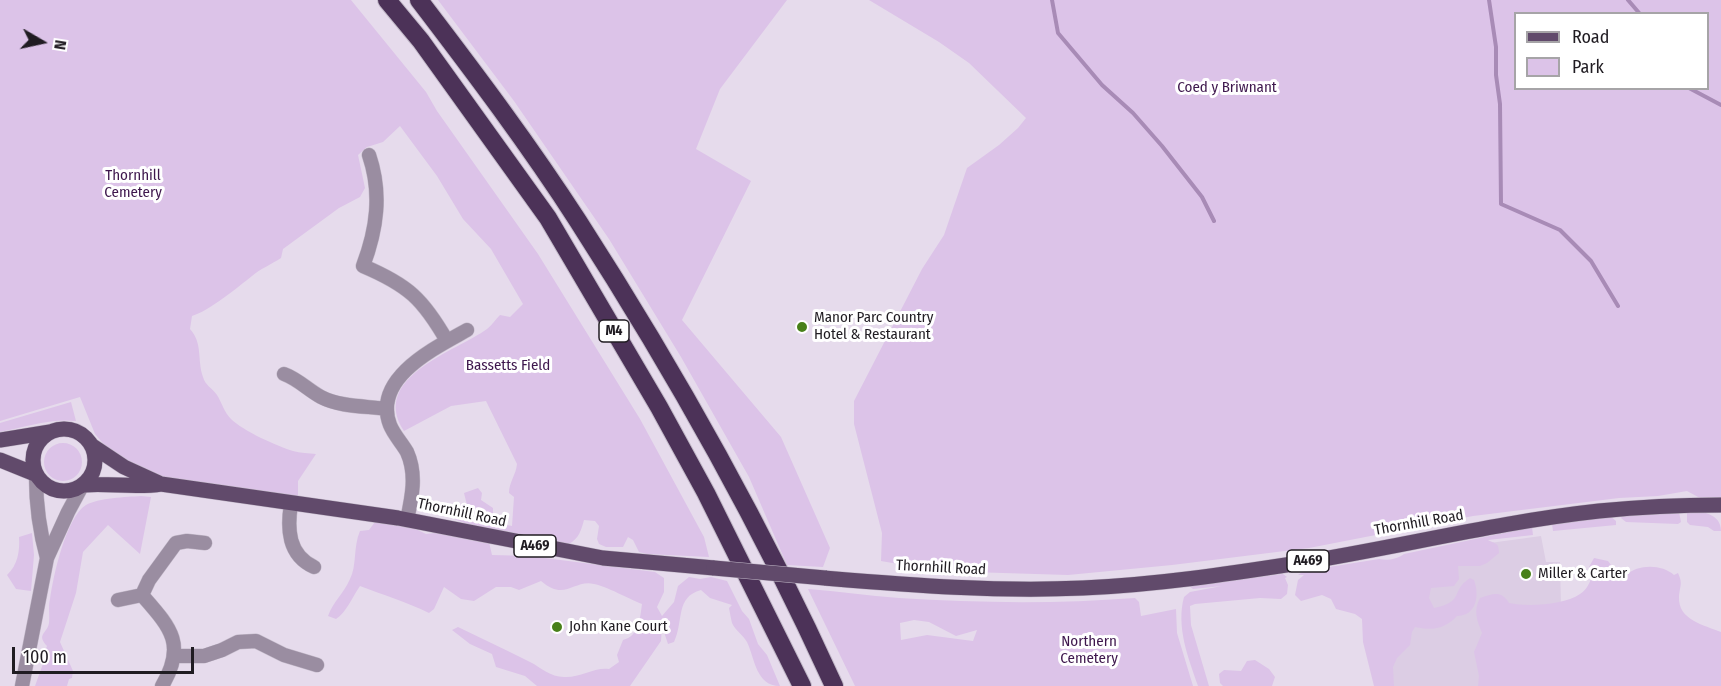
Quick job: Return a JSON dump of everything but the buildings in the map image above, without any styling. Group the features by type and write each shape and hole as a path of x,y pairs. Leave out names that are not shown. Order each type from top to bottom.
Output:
{"highway":[{"name":"M4","path":"387,0 421,41 548,218 659,407 706,493 802,686"},
{"name":"M4","path":"419,0 572,211 684,392 744,505 834,686"}],"main road":[{"name":"Thornhill Road","path":"0,440 66,429 87,439 124,467 161,484 408,520 576,554 702,568 960,588 1046,589 1176,579 1298,563 1531,520 1581,513 1650,507 1721,505"},
{"path":"36,475 34,449 51,432"},
{"path":"83,485 89,479 95,466 92,445"},
{"name":"Thornhill Road","path":"0,460 36,475 49,488 57,491 74,490 83,485 116,483 148,486 161,484"}],"street":[{"path":"369,155 376,181 378,210 372,241 363,266 409,289 428,310 447,341"},
{"path":"408,520 413,490 412,470 407,453 390,424 387,409 392,389 405,372 423,355 467,330"},
{"path":"284,374 294,378 323,398 334,402 387,409"},
{"path":"36,475 36,489 47,558"},
{"path":"22,686 47,558 83,485"},
{"path":"291,504 289,527 291,545 300,559 314,567"},
{"path":"142,595 149,580 176,543 187,541 205,543"},
{"path":"118,600 142,595"},
{"path":"142,595 169,628 174,656 171,671 162,686"},
{"path":"174,656 204,656 214,654 238,642 256,641 284,655 317,665"}],"shaded area":[{"path":"1541,536 1546,562 1560,562 1561,607 1493,686 1385,686 1379,565 1468,546"}],"green space":[{"name":"Thornhill Cemetery","path":"0,0 351,0 426,92 538,254 640,419 704,537 709,557 647,554 639,552 633,540 628,537 623,547 606,547 599,544 597,539 599,526 595,521 584,520 579,534 569,544 467,524 454,519 453,514 463,511 467,505 464,493 478,488 482,493 481,500 493,508 493,520 512,526 514,497 509,493 509,489 517,464 486,401 451,406 404,431 396,412 398,395 407,381 421,368 487,329 500,315 510,317 523,304 491,249 463,219 437,176 400,126 383,142 367,147 358,155 365,188 360,197 339,208 283,249 281,258 255,273 215,304 192,316 190,329 197,340 204,380 217,395 231,419 236,424 278,446 296,452 316,454 298,481 298,497 169,479 145,472 108,450 95,434 80,397 0,421"},
{"path":"438,0 787,0 720,89 696,149 751,181 682,320 781,437 830,548 823,567 787,565 749,477 681,357 609,239 514,101"},
{"name":"Coed y Briwnant","path":"869,0 1721,0 1721,497 1700,498 1687,491 1658,496 1619,498 1473,516 1309,548 1068,575 938,571 881,561 882,533 854,424 854,401 922,269 944,235 967,168 999,145 1026,118 969,63"},
{"path":"71,402 76,421 48,422 0,432 0,423"},
{"path":"63,443 77,448 82,462 77,476 63,481 49,476 44,462 49,448"},
{"path":"151,497 140,554 108,525 83,552 76,593 60,642 73,671 72,678 69,679 67,686 35,686 47,646 42,636 49,623 49,602 54,577 72,522 86,505 91,503 113,498"},
{"path":"1687,511 1709,514 1718,520 1721,531 1690,525 1687,522"},
{"path":"1679,512 1681,522 1678,524 1626,522 1621,518 1622,516"},
{"path":"1610,516 1616,521 1616,525 1553,531 1552,524"},
{"path":"387,521 426,534 443,532 470,540 489,542 492,555 529,556 655,572 664,578 664,592 657,607 662,616 674,602 678,586 689,577 700,579 711,577 727,581 742,611 749,619 758,644 767,655 780,686 772,685 761,677 747,642 732,623 729,608 732,605 710,598 701,590 687,598 674,642 668,644 662,626 661,641 630,686 537,686 525,676 496,667 492,654 470,644 452,630 458,627 554,676 570,677 609,669 619,662 617,655 623,640 636,631 642,604 599,585 587,583 557,590 541,581 519,590 511,587 496,587 474,601 461,599 444,587 434,609 429,613 360,586 340,616 336,619 328,616 352,574 360,531 369,530 375,522"},
{"path":"1532,527 1533,535 1488,540 1497,545 1499,553 1480,566 1458,566 1459,579 1454,586 1431,588 1429,598 1434,608 1444,606 1454,599 1460,587 1470,578 1474,580 1476,586 1475,604 1469,613 1457,616 1443,626 1433,629 1415,627 1410,645 1397,658 1393,667 1394,686 1374,686 1363,642 1362,619 1355,614 1336,609 1331,599 1322,595 1301,601 1295,595 1298,580 1304,575 1298,575 1304,571 1392,559 1404,554"},
{"path":"32,533 34,555 31,591 16,589 7,575 14,567 18,557 19,537"},
{"path":"1594,558 1608,561 1618,574 1626,575 1643,567 1657,567 1674,575 1678,573 1681,582 1680,605 1683,611 1700,624 1721,632 1721,686 1478,686 1479,676 1474,652 1482,633 1476,611 1480,598 1496,594 1503,596 1509,603 1526,605 1565,601 1573,598 1588,586 1593,574 1589,567"},
{"path":"1283,574 1287,577 1285,578 1288,585 1287,594 1281,599 1260,598 1190,606 1191,625 1209,686 1198,686 1182,631 1184,597 1190,592 1222,586 1193,589 1189,586"},
{"name":"Northern Cemetery","path":"808,589 899,598 988,602 1135,598 1139,602 1141,616 1176,609 1177,633 1193,686 855,686","holes":["914,620 929,622 956,636 977,630 973,641 927,635 901,640 900,623"]},
{"path":"1255,660 1269,669 1275,677 1272,686 1223,686 1220,683 1219,674 1224,670 1241,671 1247,661"}],"waterway":[{"path":"1052,0 1058,33 1102,85 1133,113 1162,146 1202,197 1214,221"},
{"path":"1489,0 1496,47 1496,75 1500,104 1501,204 1560,230 1591,261 1618,306"},
{"path":"1628,0 1638,12"},
{"path":"1693,90 1721,105"}],"place":[{"name":"Manor Parc Country Hotel & Restaurant","path":"802,327"},
{"name":"Miller & Carter","path":"1526,574"},
{"name":"John Kane Court","path":"557,627"}],"park label":[{"name":"Bassetts Field","path":"508,366"}]}
